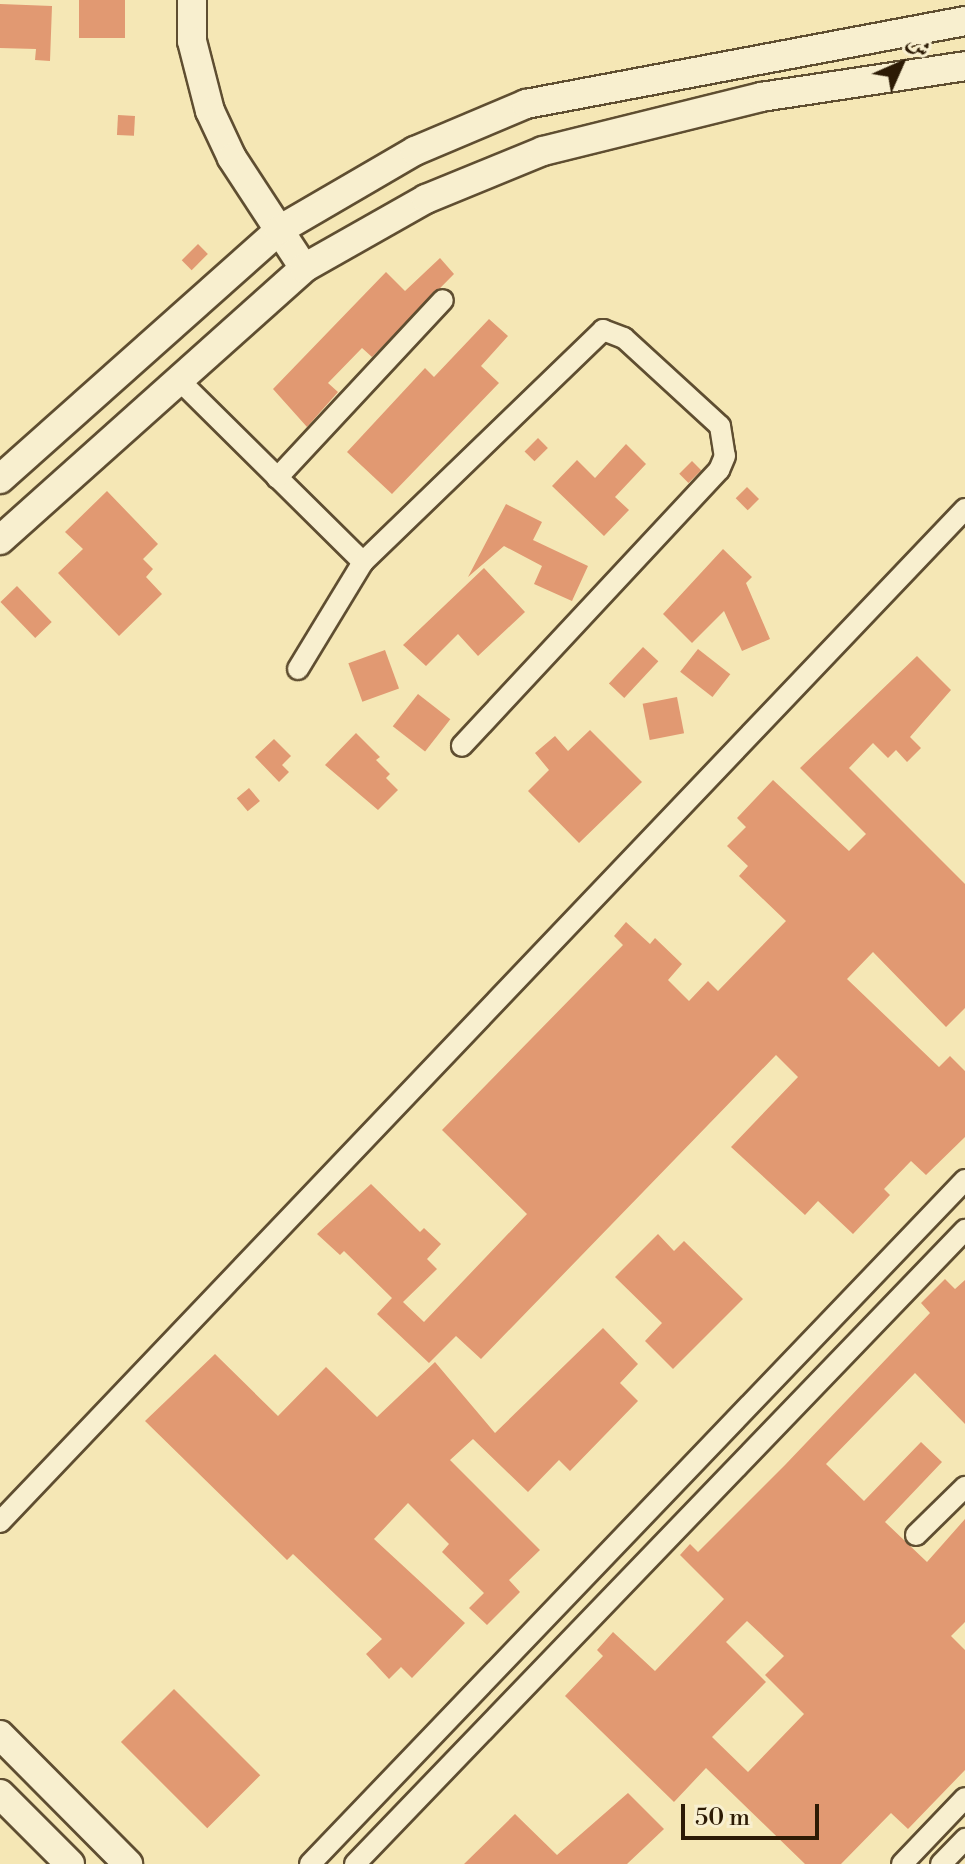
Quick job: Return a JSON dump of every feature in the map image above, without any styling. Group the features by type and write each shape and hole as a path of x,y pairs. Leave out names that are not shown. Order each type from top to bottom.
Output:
{"street":[{"path":"192,0 192,41 210,111 232,158 304,268"},
{"path":"0,479 279,230 415,151 526,104 965,21"},
{"path":"0,540 304,268 426,199 543,151 761,97 965,66"},
{"path":"277,478 443,300"},
{"path":"298,669 363,562 603,330 624,338 720,426 725,456 719,470 462,746"},
{"path":"179,380 363,562"},
{"path":"0,1522 965,509"},
{"path":"310,1864 965,1180"},
{"path":"355,1864 961,1240"},
{"path":"916,1535 965,1487"},
{"path":"0,1735 128,1864"},
{"path":"0,1794 13,1815 70,1864"},
{"path":"902,1864 965,1798"},
{"path":"941,1864 965,1839"}],"building":[{"path":"79,0 125,0 125,38 79,38"},
{"path":"0,4 52,6 50,61 35,60 36,49 0,48"},
{"path":"118,115 135,116 134,136 117,135"},
{"path":"198,244 208,254 192,270 182,260"},
{"path":"440,258 454,274 372,357 362,348 328,383 338,392 307,427 273,389 386,272 405,291"},
{"path":"489,319 508,336 481,366 499,383 392,494 347,452 425,368 434,377"},
{"path":"538,438 548,448 534,461 525,451"},
{"path":"626,444 646,464 615,497 629,510 604,536 552,486 577,460 595,478"},
{"path":"692,461 701,470 688,483 679,474"},
{"path":"747,487 759,499 748,510 736,498"},
{"path":"107,491 158,544 143,559 153,569 146,577 162,594 119,636 58,573 83,549 65,532"},
{"path":"506,504 542,522 533,540 588,566 572,601 534,584 542,566 504,546 468,577"},
{"path":"723,549 752,577 746,583 770,639 742,651 724,611 692,643 663,614"},
{"path":"484,568 525,612 478,656 458,634 426,666 403,645"},
{"path":"17,586 52,622 35,638 0,602"},
{"path":"643,647 658,661 624,698 609,684"},
{"path":"698,649 730,674 712,697 680,672"},
{"path":"385,650 399,689 362,702 348,663"},
{"path":"917,656 951,690 910,737 921,748 907,762 896,750 888,758 873,743 849,768 965,884 965,1008 946,1027 873,952 847,979 939,1067 950,1056 965,1071 965,1137 926,1175 911,1161 884,1189 890,1195 853,1234 818,1201 805,1215 731,1147 798,1077 776,1055 481,1359 456,1336 429,1363 377,1314 392,1298 344,1251 340,1255 317,1234 371,1184 420,1232 424,1228 441,1244 427,1259 437,1269 403,1302 424,1322 527,1214 442,1130 623,945 614,936 626,922 650,944 655,938 682,964 668,980 689,1001 708,981 718,991 786,921 739,876 748,866 727,846 746,827 737,818 773,780 849,851 866,834 800,768"},
{"path":"418,694 450,719 425,752 393,726"},
{"path":"677,697 684,733 650,740 643,704"},
{"path":"590,730 642,782 579,843 528,791 549,770 535,753 555,736 568,751"},
{"path":"356,733 380,757 376,760 390,774 386,778 398,790 378,810 325,765"},
{"path":"274,739 291,756 282,765 289,772 279,782 255,757"},
{"path":"249,788 260,801 248,811 237,798"},
{"path":"658,1234 674,1251 684,1241 743,1299 673,1369 645,1341 662,1323 615,1277"},
{"path":"945,1279 955,1289 965,1280 965,1424 915,1373 826,1464 864,1501 921,1442 942,1462 885,1522 927,1562 965,1519 965,1622 951,1636 965,1650 965,1770 908,1829 891,1813 841,1864 805,1864 706,1768 674,1802 565,1696 603,1656 597,1650 613,1632 655,1671 724,1599 680,1555 690,1544 698,1552 785,1465 930,1313 921,1303","holes":["747,1621 784,1656 765,1675 804,1714 748,1772 712,1737 766,1682 726,1642"]},
{"path":"603,1328 638,1364 620,1383 638,1401 570,1471 559,1460 528,1492 473,1439 450,1460 540,1550 509,1580 520,1592 487,1625 469,1608 484,1593 442,1552 449,1544 408,1503 374,1539 465,1623 412,1678 401,1667 389,1679 366,1654 382,1639 293,1554 287,1560 145,1421 215,1354 278,1416 326,1367 377,1417 435,1362 495,1433"},
{"path":"174,1689 260,1775 207,1828 121,1742"},
{"path":"628,1793 664,1829 627,1864 464,1864 515,1814 557,1855"}]}
